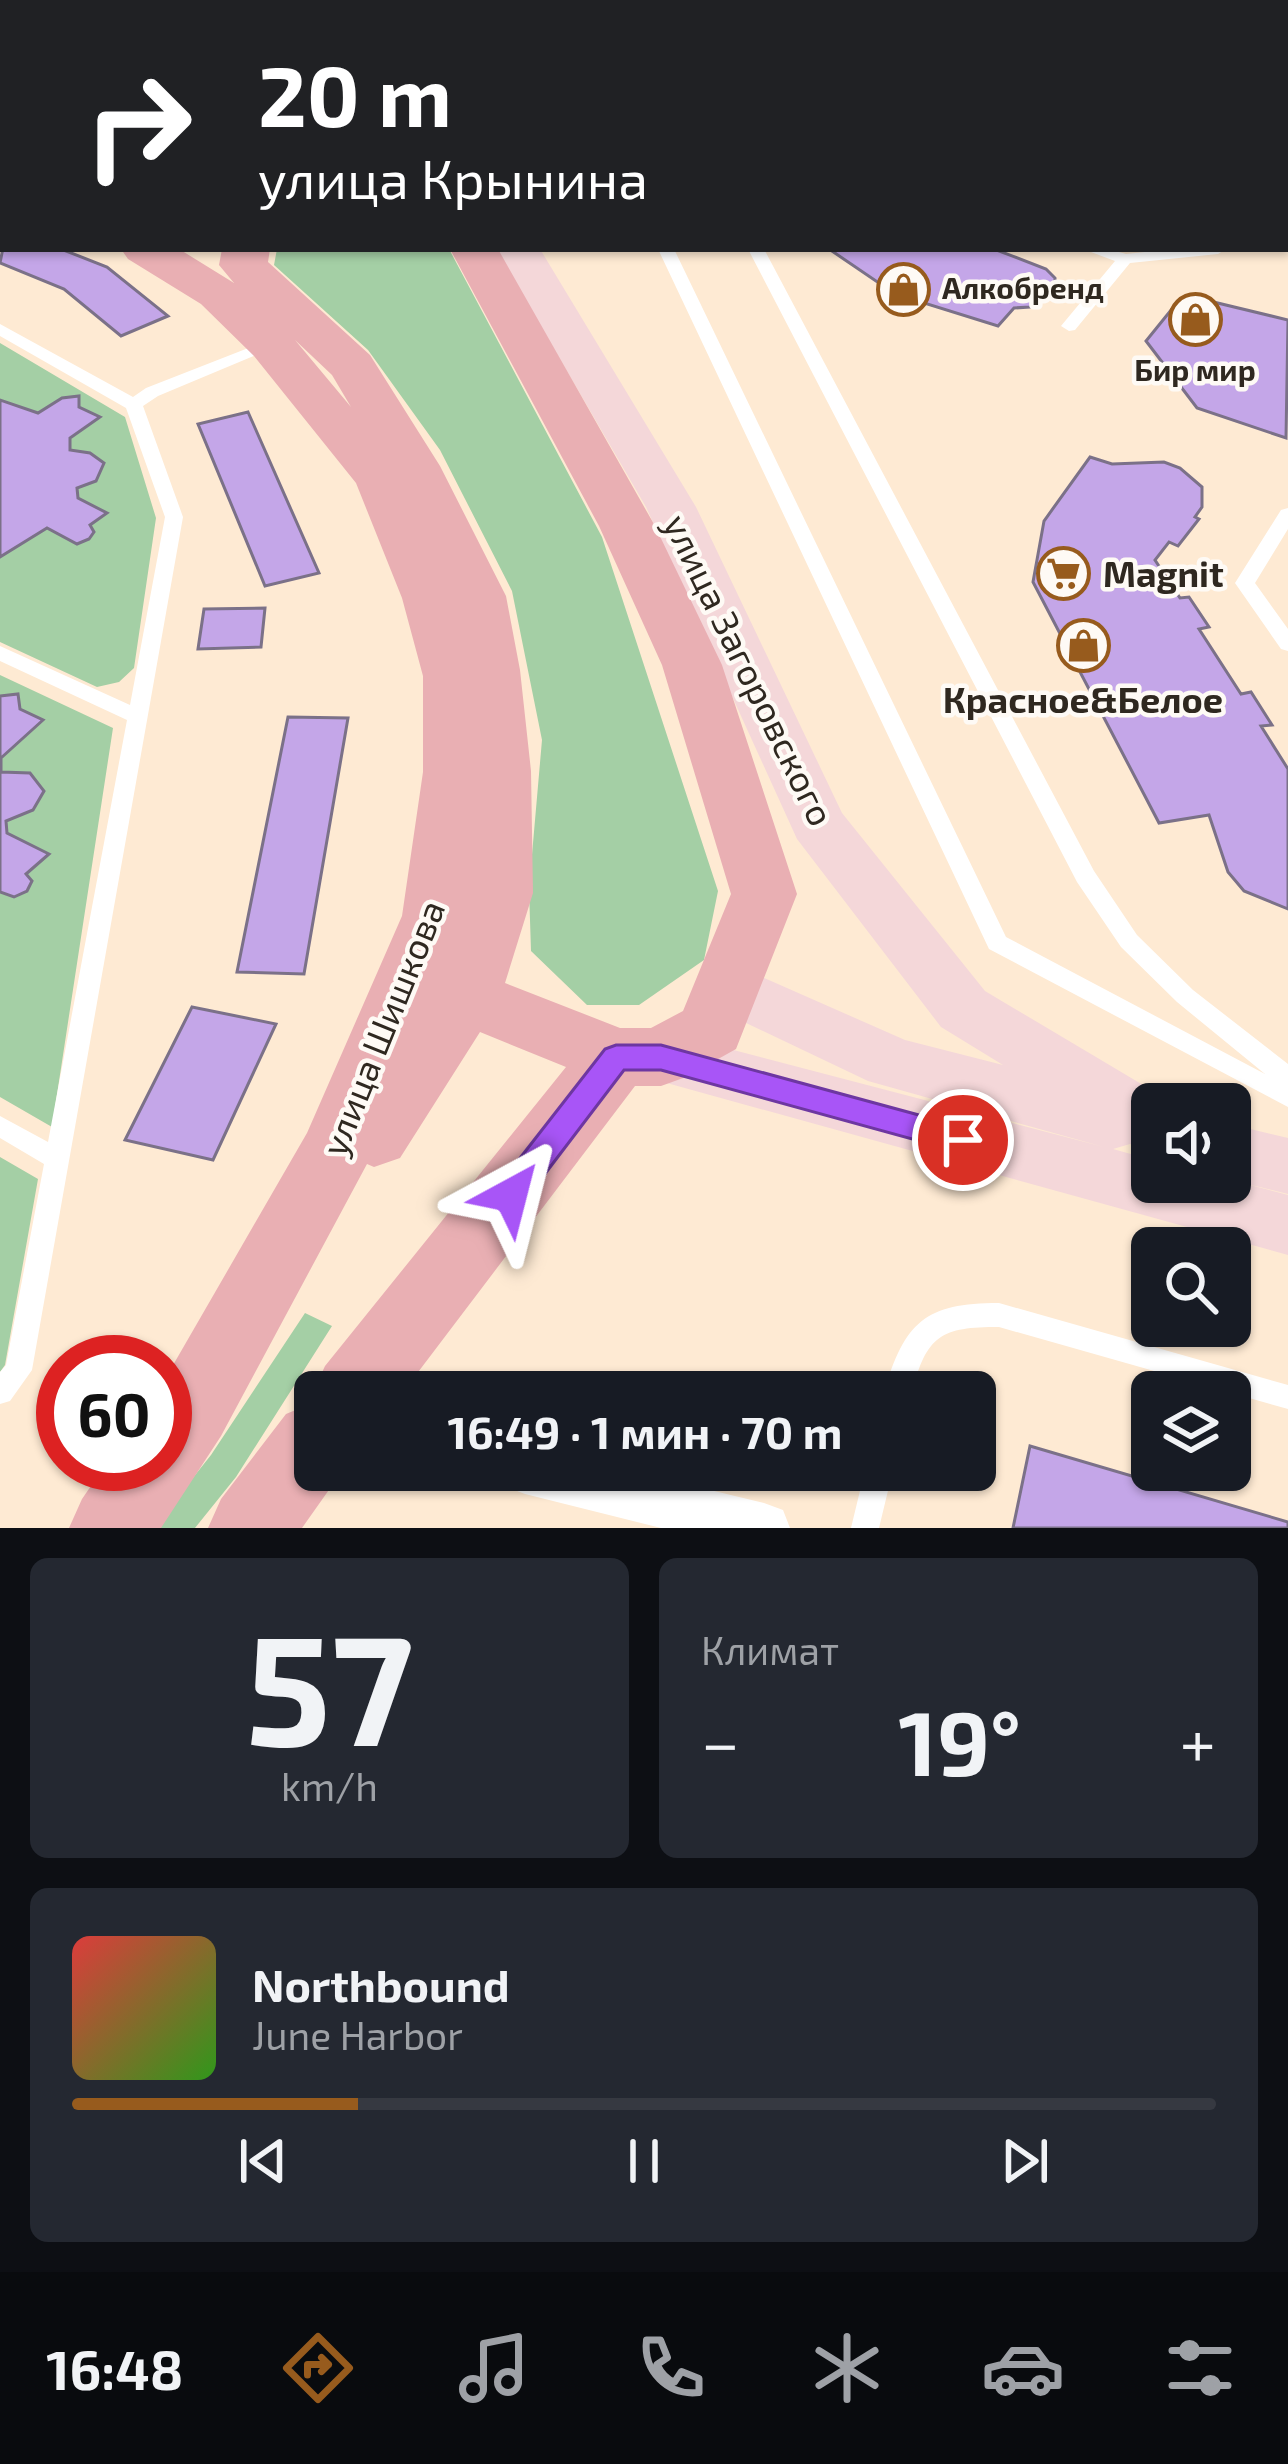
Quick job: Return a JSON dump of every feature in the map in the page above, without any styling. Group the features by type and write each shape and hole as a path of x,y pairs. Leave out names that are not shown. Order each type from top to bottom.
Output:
{"main road":[{"name":"улица Шишкова","path":"150,252 218,294 272,345 382,479 431,598 453,676 455,772 436,916 339,1146 192,1404"},
{"path":"372,1371 638,1057 711,1029 764,893 649,516 476,252"},
{"name":"улица Шишкова","path":"231,254 352,366 413,466 477,596 490,670 499,771 500,893 466,997 638,1057"},
{"path":"192,1409 466,997"},
{"name":"улица Шишкова","path":"112,1528 137,1491"}],"street":[{"name":"улица Загоровского","path":"519,252 649,516 818,824 963,1009 1131,1115"},
{"path":"728,987 891,1062 1131,1123"},
{"path":"638,1057 1288,1225"},
{"path":"1251,1157 1288,1166"},
{"path":"612,1491 764,1528"}],"lane":[{"path":"667,252 998,943 1288,1097"},
{"path":"758,252 1084,876 1129,940 1185,996 1288,1078"},
{"path":"1101,252 1125,259 1190,252"},
{"path":"1069,326 1125,259"},
{"path":"0,329 134,405 174,517 19,1370 0,1392"},
{"path":"134,405 152,392 272,345"},
{"path":"1288,514 1245,583 1288,644"},
{"path":"0,653 138,717"},
{"path":"0,1126 56,1159"},
{"path":"903,1371 907,1355 925,1331 953,1314 999,1315 1288,1396"},
{"path":"866,1528 875,1491"}],"green space":[{"path":"276,252 451,252 602,537 718,891 704,960 639,1005 587,1005 531,951 529,889 542,740 512,591 440,450 368,350 274,265"},
{"path":"0,343 125,417 156,518 134,668 119,682 97,687 0,642"},
{"path":"0,675 113,728 52,1127 0,1097"},
{"path":"0,1157 38,1179 0,1372"},
{"path":"305,1313 332,1326 303,1371 294,1371 294,1386 236,1477 195,1528 153,1528 182,1491 192,1491 192,1479"}],"building":[{"path":"2,252 69,252 107,267 168,316 121,336 64,289 0,263"},
{"path":"833,252 1002,252 1046,269 1055,278 1050,297 1030,307 1014,308 998,326 895,294"},
{"path":"1180,299 1197,304 1201,299 1288,320 1286,438 1197,408 1146,341"},
{"path":"79,396 79,407 100,417 70,438 70,450 90,453 104,463 96,481 77,488 78,498 107,513 90,525 94,532 89,539 77,544 47,528 0,557 0,400 38,413 62,398"},
{"path":"248,412 319,573 265,586 198,424"},
{"path":"1090,457 1112,464 1164,462 1180,468 1202,487 1202,507 1195,517 1199,519 1178,546 1169,542 1155,560 1180,598 1189,597 1209,627 1199,629 1241,694 1251,692 1272,725 1261,726 1288,769 1288,909 1244,891 1228,872 1209,815 1159,823 1033,582 1044,521"},
{"path":"265,608 261,647 198,649 204,609"},
{"path":"18,694 20,709 43,720 1,758 1,772 30,773 44,791 33,810 6,821 7,833 49,854 26,874 32,881 27,891 14,897 0,892 0,696"},
{"path":"288,717 348,718 304,974 237,972"},
{"path":"192,1007 276,1024 213,1160 125,1140"},
{"path":"1030,1446 1131,1476 1131,1491 1183,1491 1288,1522 1288,1528 1013,1528"}],"place":[{"name":"Алкобренд","path":"903,289"},
{"name":"Бир мир","path":"1195,319"},
{"name":"Magnit","path":"1064,574"},
{"name":"Красное&Белое","path":"1083,645"}],"route":[{"path":"511,1195 616,1058 661,1057 963,1140"}]}
